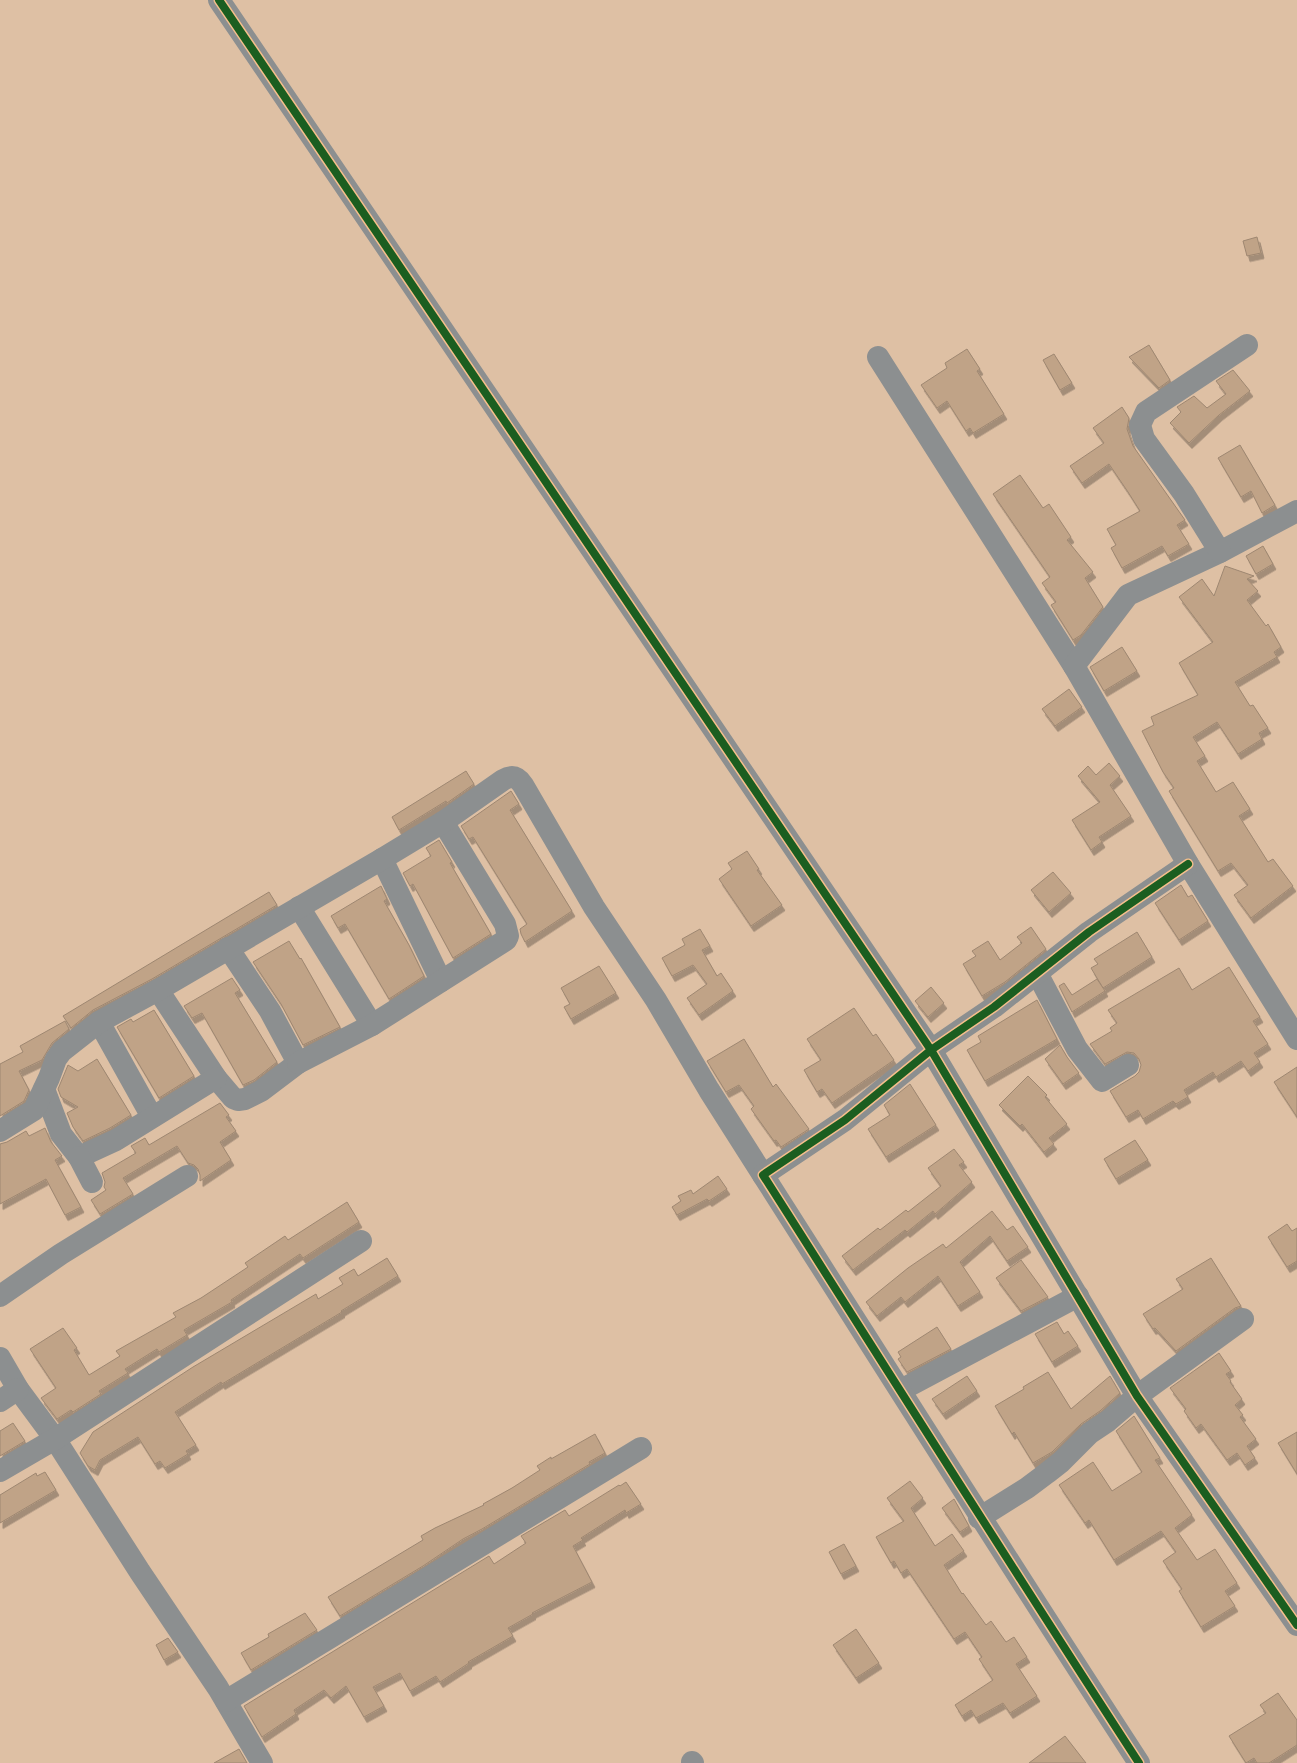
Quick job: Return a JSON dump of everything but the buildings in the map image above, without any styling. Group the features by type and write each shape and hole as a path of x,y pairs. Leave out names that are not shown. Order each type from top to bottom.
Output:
{"street":[{"path":"219,0 930,1050 1137,1396 1297,1625"},
{"path":"1220,552 1184,494 1144,438 1140,425 1146,412 1247,345"},
{"path":"878,357 1074,666 1188,864 1297,1039"},
{"path":"1074,666 1128,595 1220,552 1297,511"},
{"path":"0,1131 34,1110 50,1078 56,1058 62,1051 99,1022 158,990 382,859 443,822 503,780 513,777 520,780 594,906 656,1000 708,1090 901,1390 980,1518 1139,1763"},
{"path":"158,990 216,1078 232,1098 245,1100 261,1091 298,1063 372,1024 506,940 508,936 505,924 443,822"},
{"path":"382,859 441,981"},
{"path":"763,1175 845,1120 930,1050 994,1007 1089,932 1188,864"},
{"path":"299,907 372,1024"},
{"path":"228,948 270,1011 298,1063"},
{"path":"1037,973 1077,1049 1102,1081 1128,1065"},
{"path":"99,1022 152,1117"},
{"path":"79,1157 116,1140 216,1078"},
{"path":"44,1089 61,1134 79,1157 92,1182"},
{"path":"0,1296 61,1254 187,1176"},
{"path":"0,1471 55,1439 361,1241"},
{"path":"901,1390 1078,1296"},
{"path":"980,1518 1027,1488 1061,1462 1090,1433 1108,1421 1137,1396 1243,1319"},
{"path":"0,1358 9,1395 55,1439 226,1701 262,1763"},
{"path":"226,1701 641,1448"}],"cycle path":[{"path":"219,0 931,1050 1137,1396 1297,1625"},
{"path":"1139,1763 763,1175 845,1120 931,1050 994,1007 1089,932 1188,864"}]}
